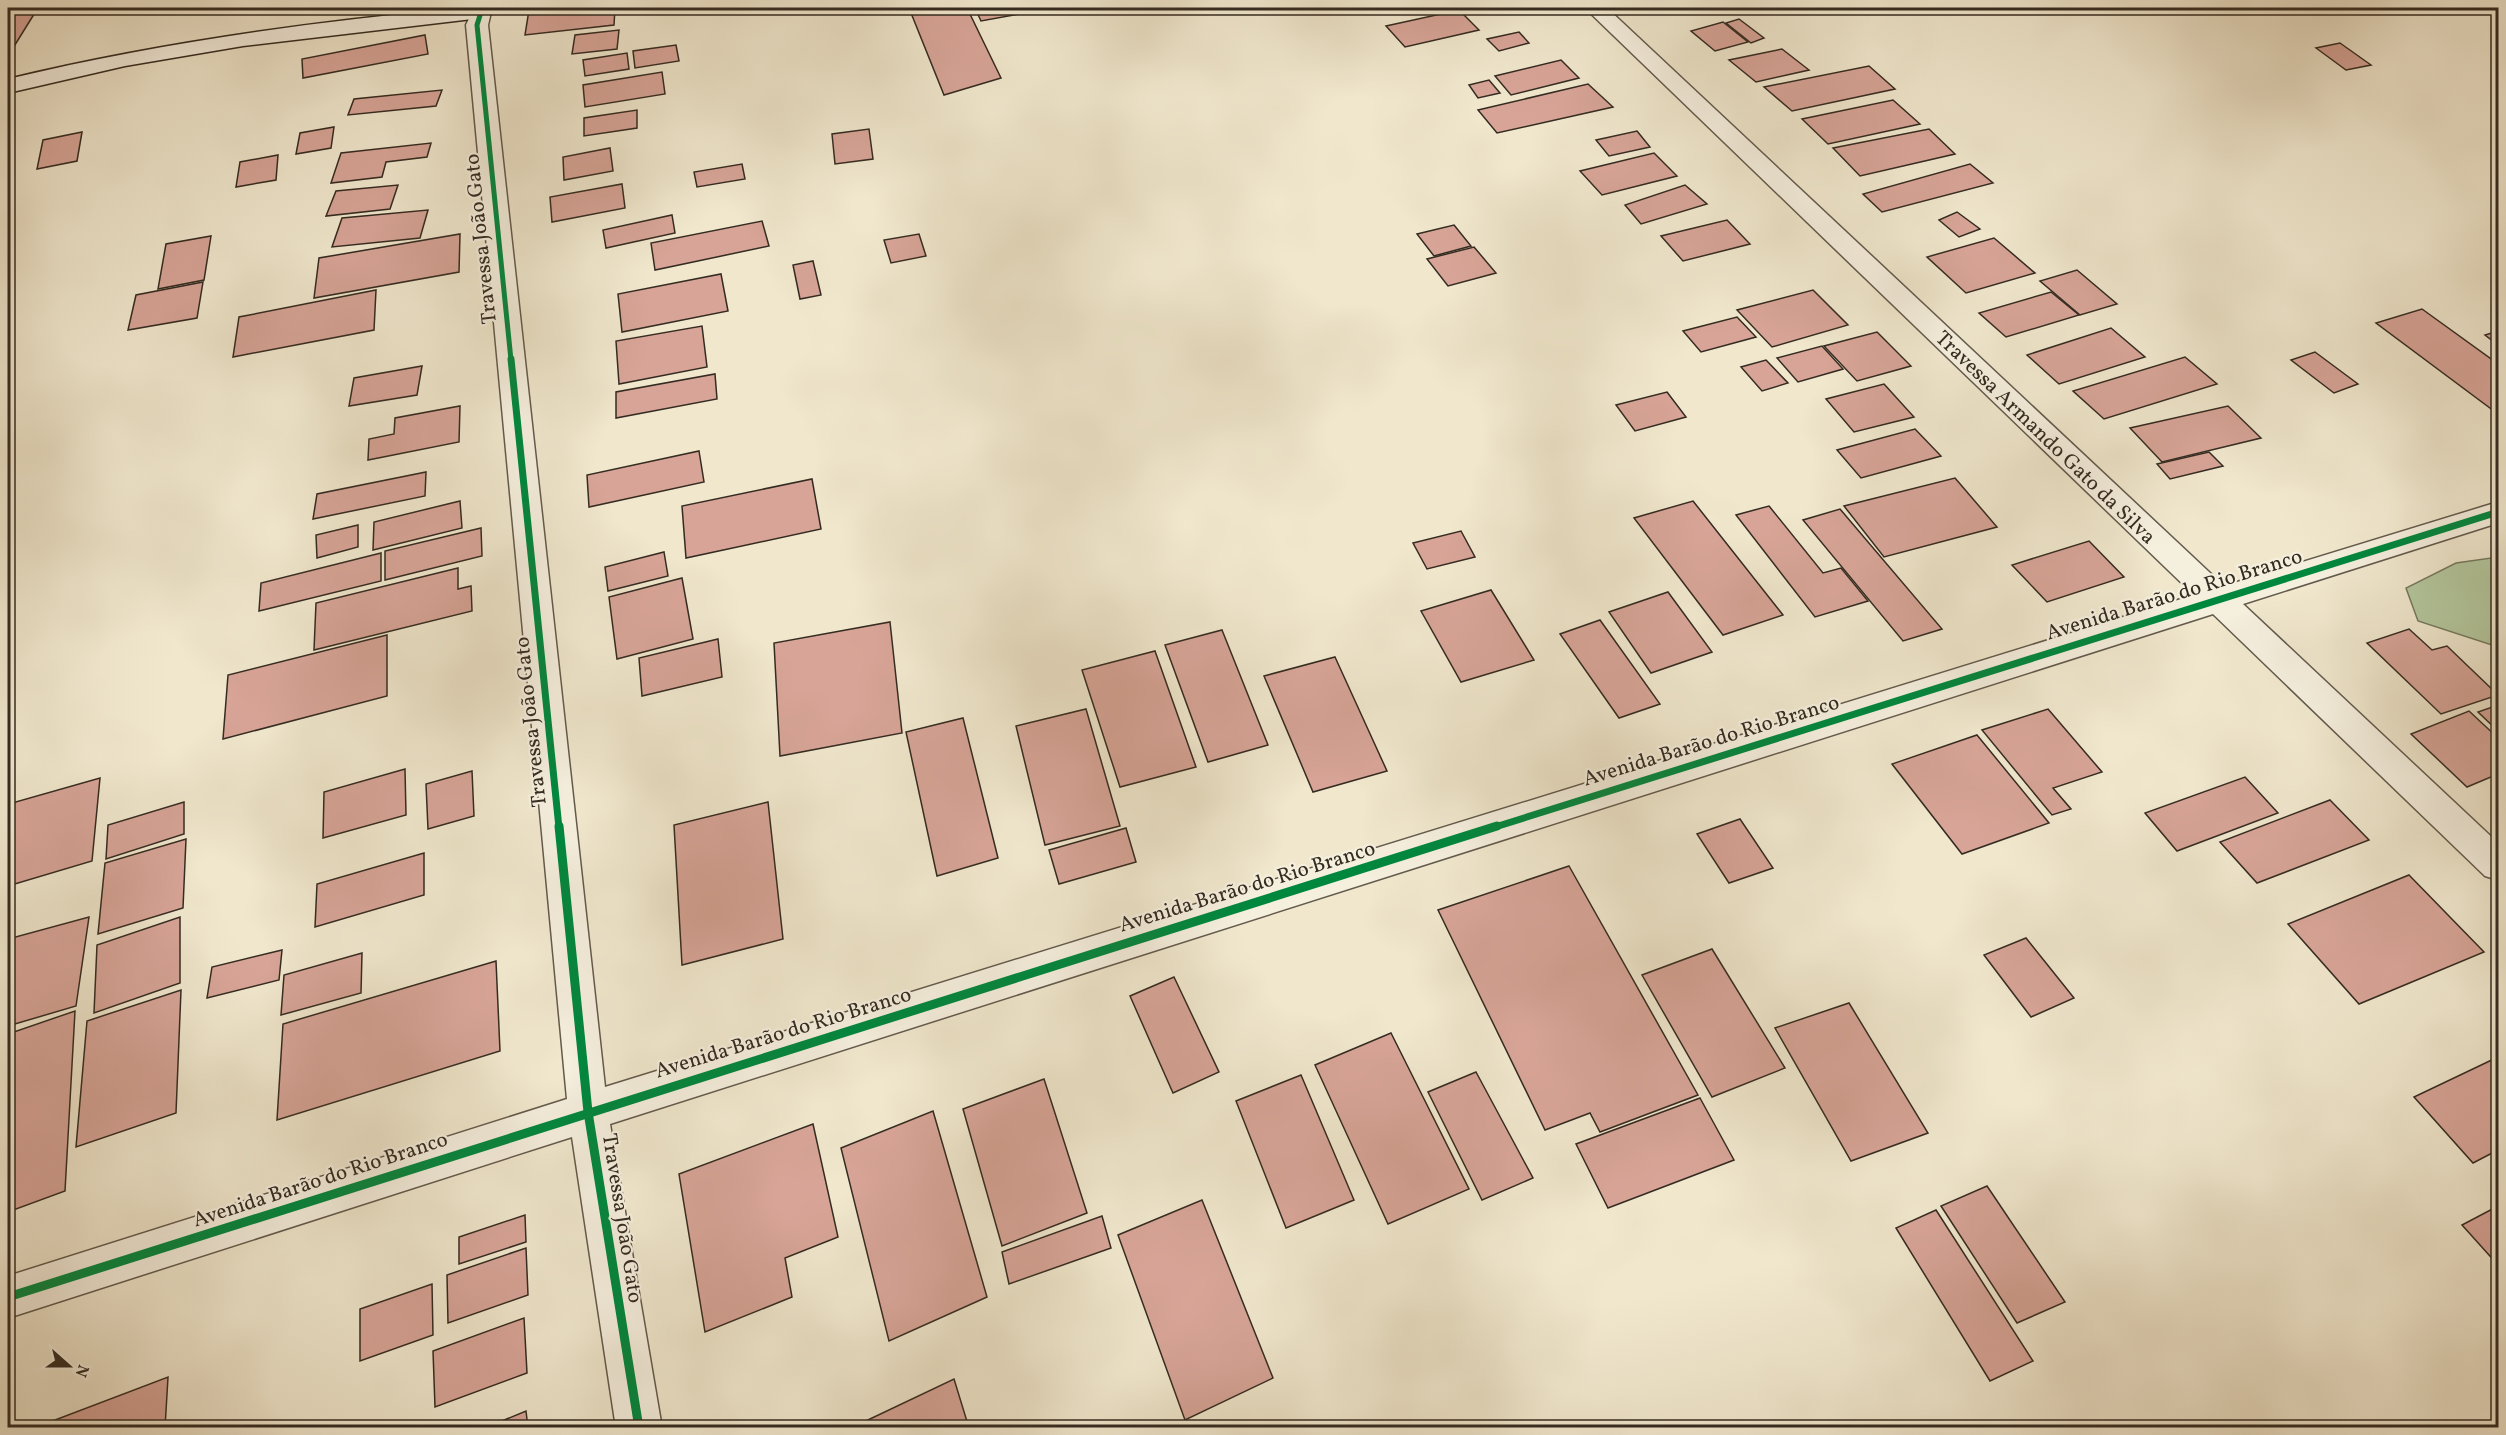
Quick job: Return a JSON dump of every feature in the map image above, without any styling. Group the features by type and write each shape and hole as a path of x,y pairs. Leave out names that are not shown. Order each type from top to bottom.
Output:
{"street":[{"name":"Travessa Armando Gato da Silva","path":"1595,8 2499,865"},
{"path":"8,86 79,68 214,42 347,23 485,10"},
{"name":"Travessa João Gato","path":"485,10 477,25 588,1112 639,1428"},
{"name":"Avenida Barão do Rio Branco","path":"8,1298 588,1112 2499,512"}],"green space":[{"path":"2498,557 2498,647 2418,621 2406,588 2456,563"}],"building":[{"path":"615,8 614,25 525,35 529,10"},
{"path":"909,8 967,8 1001,78 944,95"},
{"path":"975,8 1018,8 1019,14 981,21"},
{"path":"1459,10 1479,30 1405,47 1386,26"},
{"path":"36,11 8,56 8,14"},
{"path":"1739,19 1764,38 1751,43 1726,23"},
{"path":"1723,22 1748,42 1715,51 1691,31"},
{"path":"619,30 617,49 572,54 575,35"},
{"path":"1519,32 1529,43 1499,51 1487,39"},
{"path":"425,35 428,54 303,78 302,59"},
{"path":"2340,43 2371,65 2346,70 2316,48"},
{"path":"676,45 679,61 635,68 633,51"},
{"path":"1782,49 1809,70 1756,82 1729,60"},
{"path":"627,53 629,69 585,76 583,60"},
{"path":"1561,60 1579,78 1511,95 1495,76"},
{"path":"1869,66 1895,89 1792,111 1764,87"},
{"path":"662,72 665,94 585,107 583,85"},
{"path":"1489,80 1500,93 1478,98 1469,85"},
{"path":"1588,84 1613,107 1497,133 1478,110"},
{"path":"442,90 436,106 348,115 354,99"},
{"path":"1893,100 1920,124 1828,144 1802,119"},
{"path":"637,110 637,128 584,136 584,118"},
{"path":"334,127 331,148 296,154 300,133"},
{"path":"869,129 873,159 835,164 832,134"},
{"path":"1929,129 1955,154 1860,176 1833,148"},
{"path":"1637,131 1650,147 1609,156 1596,140"},
{"path":"82,132 77,161 37,169 43,140"},
{"path":"431,143 427,157 386,162 382,177 331,183 341,153"},
{"path":"610,148 613,171 564,180 563,157"},
{"path":"1654,153 1677,176 1602,195 1580,171"},
{"path":"278,155 276,180 236,187 240,162"},
{"path":"742,164 745,179 697,187 694,172"},
{"path":"1970,164 1993,183 1882,212 1863,194"},
{"path":"622,184 625,208 552,222 550,197"},
{"path":"398,185 390,209 326,216 336,191"},
{"path":"1685,185 1707,204 1641,224 1625,205"},
{"path":"428,210 420,238 332,247 342,218"},
{"path":"1957,212 1980,229 1959,237 1939,220"},
{"path":"672,215 675,233 606,248 603,230"},
{"path":"1727,220 1750,244 1683,261 1661,236"},
{"path":"762,221 769,246 655,270 651,243"},
{"path":"1454,225 1471,246 1434,256 1417,234"},
{"path":"460,234 459,272 314,298 319,258"},
{"path":"919,234 926,256 891,263 884,240"},
{"path":"211,236 204,280 158,289 166,244"},
{"path":"1994,238 2035,273 1966,293 1927,257"},
{"path":"1474,247 1496,273 1448,286 1427,259"},
{"path":"813,261 821,295 800,299 793,265"},
{"path":"2077,270 2117,304 2080,315 2040,281"},
{"path":"721,274 728,311 622,332 618,294"},
{"path":"203,282 197,318 128,330 136,295"},
{"path":"376,290 374,330 233,357 239,317"},
{"path":"1813,290 1848,325 1772,347 1737,310"},
{"path":"2051,292 2079,315 2006,337 1979,313"},
{"path":"2422,309 2498,364 2498,414 2376,323"},
{"path":"1737,317 1756,337 1701,352 1683,331"},
{"path":"702,326 707,367 619,384 616,341"},
{"path":"2111,328 2145,357 2059,384 2027,355"},
{"path":"2498,331 2498,345 2485,335"},
{"path":"1877,332 1911,366 1857,381 1824,346"},
{"path":"1822,346 1843,369 1798,382 1777,358"},
{"path":"2315,352 2358,384 2334,393 2291,360"},
{"path":"2185,357 2217,384 2104,419 2073,391"},
{"path":"1766,360 1788,383 1762,391 1741,367"},
{"path":"422,366 417,395 349,406 354,378"},
{"path":"715,374 717,399 616,418 616,392"},
{"path":"1884,384 1914,417 1854,432 1826,399"},
{"path":"1667,392 1686,417 1635,431 1616,405"},
{"path":"460,406 459,442 368,460 369,439 394,434 395,418"},
{"path":"2228,406 2261,438 2162,462 2130,428"},
{"path":"1915,429 1941,456 1861,478 1837,450"},
{"path":"699,451 704,482 589,507 587,475"},
{"path":"2209,452 2223,466 2170,479 2157,464"},
{"path":"426,472 425,496 313,519 317,494"},
{"path":"1955,478 1997,527 1884,557 1844,506"},
{"path":"812,479 821,529 686,558 682,506"},
{"path":"460,501 462,528 373,550 374,522"},
{"path":"1693,501 1783,615 1723,635 1634,518"},
{"path":"1769,506 1823,573 1841,568 1868,601 1815,617 1736,515"},
{"path":"1840,509 1942,629 1903,641 1803,520"},
{"path":"358,525 358,547 317,558 316,535"},
{"path":"481,528 482,556 385,580 385,551"},
{"path":"1461,531 1475,557 1427,569 1413,543"},
{"path":"2089,541 2124,577 2047,602 2012,565"},
{"path":"664,552 668,576 608,591 605,567"},
{"path":"381,553 381,581 259,611 261,583"},
{"path":"458,568 458,589 471,586 472,611 314,650 316,603"},
{"path":"682,578 693,639 617,659 609,597"},
{"path":"1491,590 1534,660 1461,682 1421,611"},
{"path":"1668,592 1712,652 1651,673 1609,612"},
{"path":"1600,620 1660,704 1619,718 1560,634"},
{"path":"890,622 902,733 780,756 774,643"},
{"path":"2409,629 2432,650 2447,646 2498,695 2441,714 2367,643"},
{"path":"1222,630 1268,745 1208,762 1165,645"},
{"path":"387,635 387,696 223,739 228,675"},
{"path":"718,639 722,677 642,696 639,658"},
{"path":"1155,651 1196,767 1120,787 1082,670"},
{"path":"1335,657 1387,771 1313,792 1264,676"},
{"path":"2498,705 2498,731 2478,712"},
{"path":"1086,709 1120,826 1045,845 1016,726"},
{"path":"2048,709 2102,772 2053,788 2071,809 2052,815 1982,730"},
{"path":"2469,711 2498,738 2498,774 2467,787 2411,734"},
{"path":"963,718 998,858 937,876 906,732"},
{"path":"1977,735 2049,823 1962,854 1892,764"},
{"path":"405,769 406,815 323,838 324,792"},
{"path":"472,771 474,816 428,829 426,784"},
{"path":"2245,777 2278,813 2177,851 2145,813"},
{"path":"100,778 92,861 8,886 8,834 12,803"},
{"path":"2330,800 2369,840 2257,883 2220,842"},
{"path":"184,802 184,834 106,859 108,825"},
{"path":"768,802 783,939 682,965 674,825"},
{"path":"1740,819 1773,868 1729,883 1697,834"},
{"path":"1126,828 1136,862 1059,884 1049,850"},
{"path":"186,839 183,908 98,934 105,863"},
{"path":"424,853 424,895 315,927 317,884"},
{"path":"1569,866 1698,1095 1600,1132 1590,1113 1545,1130 1438,910"},
{"path":"2409,875 2484,952 2359,1004 2288,924"},
{"path":"89,917 76,1006 8,1026 8,939"},
{"path":"180,917 180,983 94,1013 97,945"},
{"path":"2026,938 2074,998 2031,1017 1984,955"},
{"path":"1712,949 1785,1068 1712,1097 1642,975"},
{"path":"282,950 279,980 207,998 212,967"},
{"path":"362,953 361,993 281,1015 284,975"},
{"path":"496,961 500,1051 277,1120 283,1024"},
{"path":"1174,977 1219,1072 1173,1093 1130,996"},
{"path":"181,990 176,1113 76,1147 87,1021"},
{"path":"1849,1003 1928,1133 1851,1161 1775,1028"},
{"path":"75,1011 65,1191 8,1212 8,1034"},
{"path":"1391,1033 1469,1189 1388,1224 1315,1065"},
{"path":"2498,1057 2498,1150 2473,1163 2414,1097"},
{"path":"1476,1072 1533,1178 1482,1200 1428,1092"},
{"path":"1301,1075 1354,1200 1286,1228 1236,1101"},
{"path":"1044,1079 1087,1213 1002,1246 963,1109"},
{"path":"1700,1098 1734,1160 1608,1208 1576,1144"},
{"path":"933,1111 987,1297 889,1341 841,1148"},
{"path":"813,1124 838,1237 785,1258 792,1297 705,1332 679,1174"},
{"path":"1987,1186 2065,1302 2017,1323 1941,1206"},
{"path":"1202,1200 1273,1378 1185,1420 1118,1235"},
{"path":"2498,1206 2498,1265 2462,1225"},
{"path":"1936,1210 2033,1361 1990,1381 1896,1228"},
{"path":"525,1215 526,1242 459,1264 459,1237"},
{"path":"1102,1216 1111,1248 1009,1284 1002,1252"},
{"path":"526,1248 528,1295 448,1323 447,1275"},
{"path":"432,1284 433,1335 360,1361 360,1309"},
{"path":"524,1318 527,1373 435,1407 433,1351"},
{"path":"168,1377 165,1428 34,1428"},
{"path":"954,1379 969,1428 851,1428"},
{"path":"526,1411 528,1428 485,1428"}],"cycle path":[{"path":"481,12 477,25 588,1112 639,1428"},
{"path":"8,1297 588,1112 2498,512"}]}
